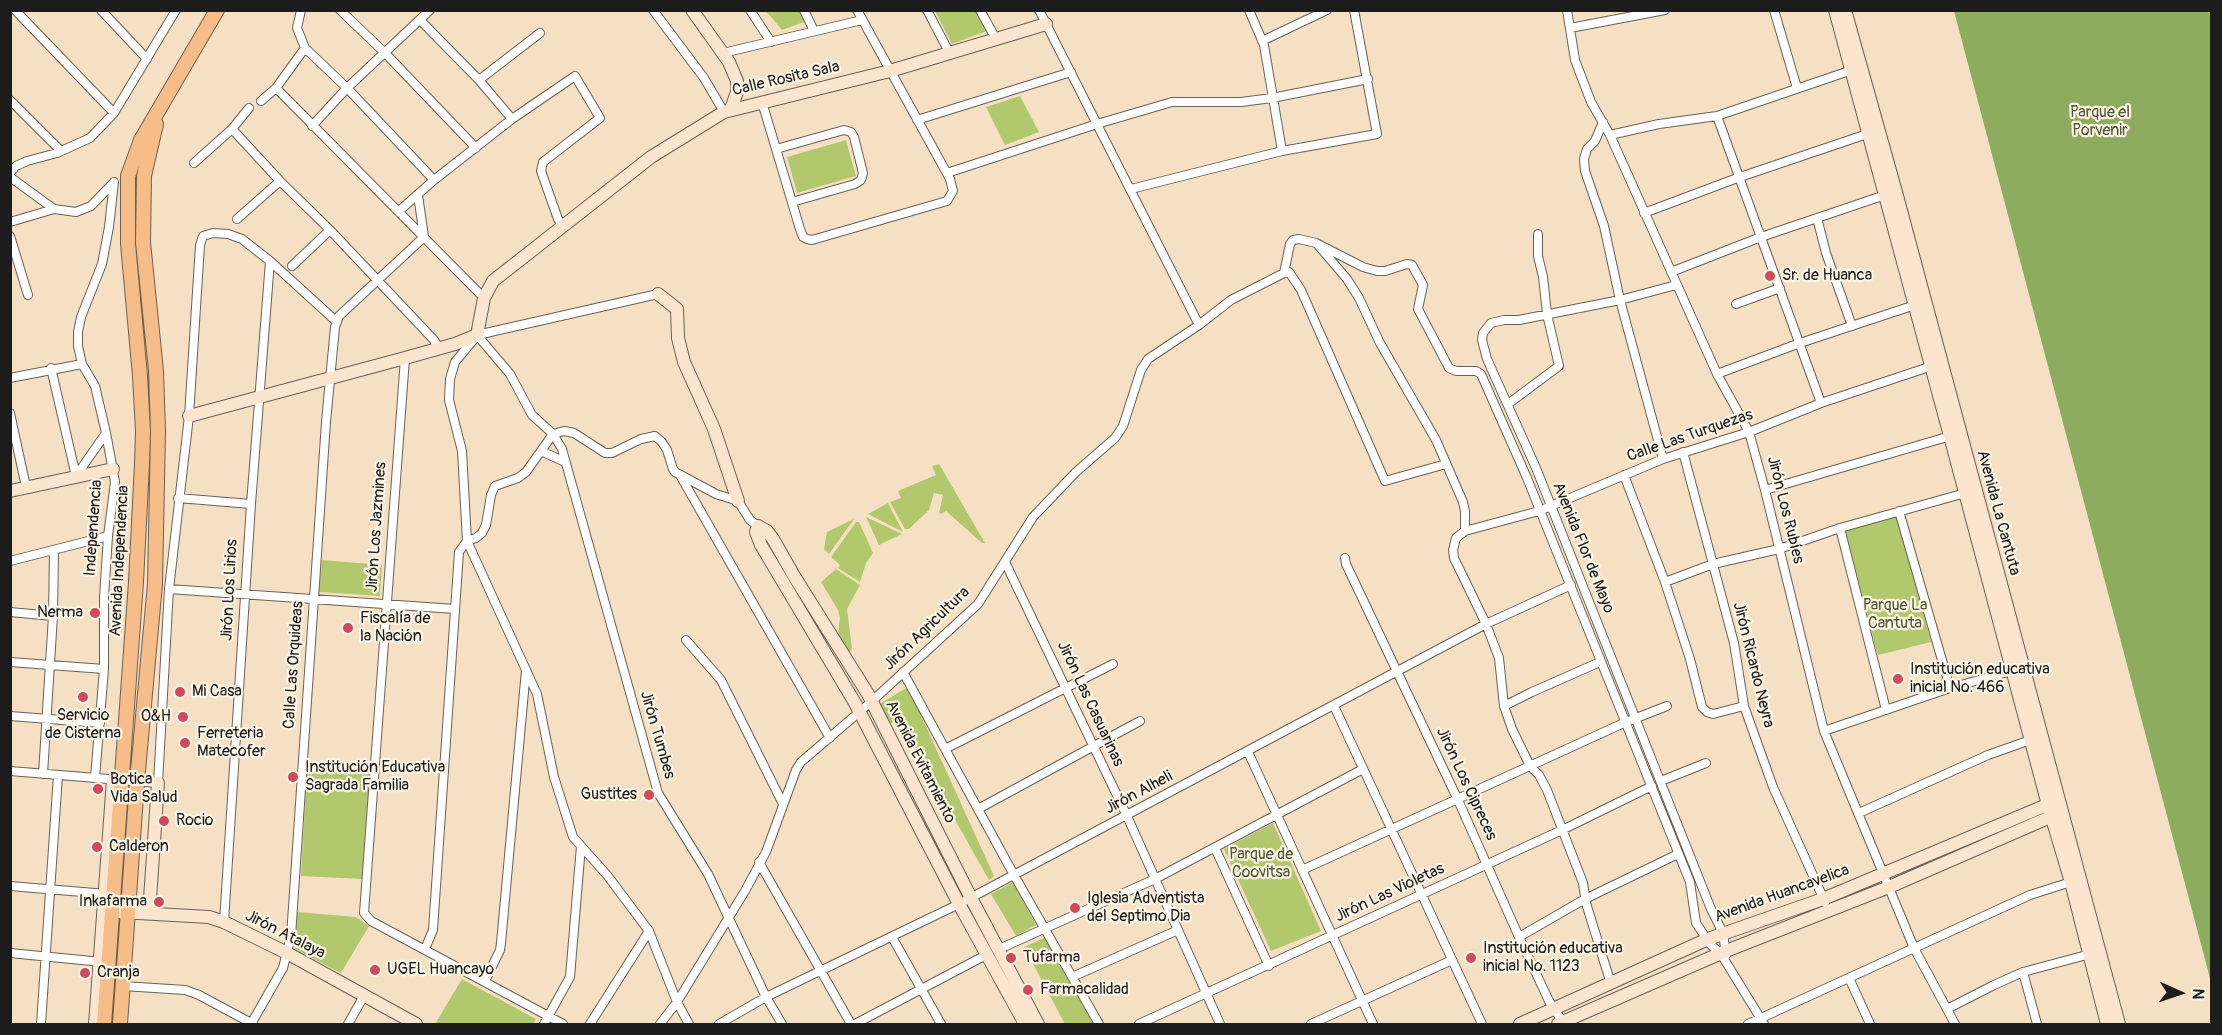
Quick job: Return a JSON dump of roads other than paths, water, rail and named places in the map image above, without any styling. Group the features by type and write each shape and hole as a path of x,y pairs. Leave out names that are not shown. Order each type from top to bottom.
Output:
{"main road":[{"name":"Avenida Independencia","path":"104,1024 104,962 112,912 109,894 117,780 136,582 143,431 129,244 128,176 141,140 217,10"},
{"name":"Avenida Independencia","path":"120,1024 136,782 155,584 158,465 156,371 143,242 144,176 161,108"}],"street":[{"path":"102,10 147,59"},
{"path":"54,209 10,175 16,166 61,152 90,138 114,112 176,10"},
{"path":"301,10 298,34 305,48 347,88 434,180"},
{"path":"312,126 347,88 430,10"},
{"path":"653,10 728,110 737,92 737,81 723,54 692,10"},
{"path":"750,10 771,42"},
{"path":"804,10 814,31"},
{"path":"762,102 803,237 812,240 946,201 953,191 947,173 858,10"},
{"path":"927,10 950,54"},
{"path":"980,10 996,39"},
{"path":"1040,10 1199,325"},
{"path":"1249,10 1263,41 1282,152"},
{"path":"1263,41 1327,10"},
{"path":"1131,189 1282,152 1377,134 1354,10"},
{"name":"Jirón Los Rubíes","path":"1567,10 1575,60 1591,102 1610,135 1717,374 1749,432 1766,489 1824,731 1914,948 1955,1024"},
{"path":"1774,10 1797,88"},
{"name":"Avenida La Cantuta","path":"1835,10 1856,69 1874,132 2055,808 2095,953 2119,1024"},
{"name":"Avenida La Cantuta","path":"1845,10 1856,69"},
{"path":"13,11 114,112"},
{"path":"1570,28 1659,11"},
{"path":"345,12 476,148"},
{"path":"420,20 479,80 512,119"},
{"path":"723,54 862,20"},
{"name":"Calle Rosita Sala","path":"484,298 493,281 651,157 728,110 890,71 1046,24"},
{"path":"479,80 540,33"},
{"path":"261,101 276,88 305,48"},
{"path":"1610,135 1659,124 1717,116 1856,69"},
{"path":"917,120 1071,72"},
{"path":"399,211 434,180 512,119 575,76 600,118 543,162 541,171 558,219 563,226"},
{"path":"947,173 1172,102 1241,102 1368,79"},
{"path":"276,88 484,298 477,335 455,362 450,379 450,400 462,451 467,541 537,694 554,777 573,837 649,930 677,1002 689,1024"},
{"path":"10,100 61,152"},
{"path":"194,163 232,129 249,108"},
{"path":"1717,116 1821,403"},
{"path":"1603,122 1595,141 1587,149 1584,159 1585,171 1604,226 1620,300 1663,459"},
{"path":"232,129 379,281 434,340 439,349"},
{"path":"776,149 844,130 851,132 854,137 863,173 861,180 855,184 792,202"},
{"path":"1644,213 1740,177 1874,132"},
{"path":"10,222 54,209 76,212 91,206 114,182 128,176"},
{"path":"237,219 280,181"},
{"name":"Independencia","path":"95,778 104,669 104,597 108,536 115,482 95,386 82,364 78,332 81,317 102,264 114,182"},
{"path":"1671,272 1761,237 1890,193"},
{"path":"418,195 424,237"},
{"path":"1817,218 1826,254 1852,326"},
{"path":"292,266 330,230"},
{"path":"149,913 169,589 189,416 200,245 203,236 213,233 228,234 242,239 270,261 337,322 339,316 424,237"},
{"path":"1508,404 1560,366 1547,314 1538,256 1538,234"},
{"path":"10,236 28,295"},
{"path":"1446,464 1385,481 1301,290 1291,274 1285,272 1292,241 1299,239 1316,243 1347,279 1359,298 1380,343 1436,440 1463,502 1465,531 1459,534 1454,543 1454,558 1486,624 1499,658 1504,706 1512,729 1530,766 1543,781 1583,883 1611,984"},
{"name":"Avenida Flor de Mayo","path":"1316,243 1363,267 1377,271 1412,265 1423,285 1418,309 1449,368 1456,371 1476,371 1481,374 1527,478 1652,786 1693,894 1696,923 1710,944 1724,956 1762,1022"},
{"name":"Jirón Los Lirios","path":"224,922 250,504 270,261"},
{"name":"Jirón Agricultura","path":"660,1024 677,1002 745,891 766,852 801,762 871,702 978,604 1033,517 1076,472 1115,438 1127,418 1138,378 1148,358 1199,325 1231,300 1285,272"},
{"name":"Avenida Flor de Mayo","path":"1676,285 1620,300 1519,320 1504,320 1491,324 1483,333 1482,340 1487,359 1550,506 1723,933 1724,956"},
{"path":"1736,304 1780,288"},
{"path":"189,416 439,349 477,335 658,294 677,309 678,338 684,362 714,429 738,501"},
{"path":"1717,374 1919,304"},
{"name":"Calle Las Orquideas","path":"252,1024 283,968 291,936 330,379 337,322"},
{"path":"477,335 510,374 532,415 553,434"},
{"name":"Jirón Los Jazmines","path":"405,358 364,913 370,921 425,949"},
{"path":"10,378 51,368 82,364"},
{"name":"Calle Las Turquezas","path":"1465,531 1539,511 1663,459 1749,432 1821,403 1936,365"},
{"path":"51,368 75,476"},
{"path":"10,413 26,487"},
{"path":"563,1024 546,1021 485,981 425,949 433,930 459,552 467,541 482,533 495,486 518,478 526,472 553,434 564,431 573,433 605,453 612,453 641,439 655,436 662,442 673,469 680,475 830,738"},
{"path":"75,476 106,433"},
{"name":"Jirón Tumbes","path":"553,434 562,448 658,793 708,874 766,997 782,1024"},
{"path":"1766,489 1955,435"},
{"path":"541,451 565,462"},
{"name":"Jirón Ricardo Neyra","path":"1683,453 1734,643 1744,706 1773,787 1830,911"},
{"path":"10,491 113,468"},
{"path":"680,475 716,494 738,501"},
{"path":"1624,475 1665,582 1690,659 1702,706 1707,712 1713,714 1744,706"},
{"path":"1665,582 1713,564 1779,549 1840,528 1970,492"},
{"path":"178,498 250,504"},
{"name":"Avenida Evitamiento","path":"738,501 750,520 767,531 773,539 871,702 1038,1024"},
{"path":"1899,511 1950,688"},
{"name":"Avenida Evitamiento","path":"758,526 756,532 761,545 859,712 986,956 1025,1024"},
{"path":"1840,528 1886,710"},
{"path":"10,561 108,536"},
{"path":"43,774 53,616 54,550"},
{"name":"Jirón Los Cipreces","path":"1345,558 1519,937 1562,1024"},
{"name":"Jirón Las Casuarinas","path":"1005,562 1127,816 1220,1024"},
{"name":"Jirón Alheli","path":"719,1024 766,997 971,898 1486,624 1570,585"},
{"path":"169,589 455,609"},
{"path":"10,612 53,616"},
{"path":"686,640 721,680 783,804"},
{"path":"10,662 104,669"},
{"path":"1504,706 1600,662"},
{"path":"945,749 1113,664"},
{"path":"485,981 500,950 526,670"},
{"path":"1824,731 1950,688 2018,670"},
{"path":"903,672 1014,875 1100,1024"},
{"path":"1334,706 1482,1024"},
{"path":"1302,870 1626,722 1667,706"},
{"path":"10,716 100,723"},
{"path":"978,809 1140,721"},
{"path":"1859,813 1988,755 2037,738"},
{"path":"1248,752 1373,1024"},
{"path":"1661,781 1706,763"},
{"path":"999,949 1155,879 1363,769"},
{"path":"10,771 158,783"},
{"path":"41,1024 58,775"},
{"name":"Jirón Las Violetas","path":"1138,1024 1269,966 1652,786"},
{"name":"Avenida Huancavelica","path":"1520,1024 1707,939 1823,899 2055,808"},
{"name":"Avenida Huancavelica","path":"1562,1024 1889,887 2055,808"},
{"path":"546,1021 570,977 581,846"},
{"path":"1215,848 1269,966"},
{"path":"1519,937 1586,899 1678,854"},
{"path":"759,862 820,971 853,1024 986,956"},
{"path":"1748,1024 1762,1022 1849,978 2030,895 2076,881"},
{"path":"10,886 109,894"},
{"name":"Avenida Independencia","path":"95,1024 104,962 109,894"},
{"name":"Jirón Atalaya","path":"112,912 209,917 224,922 287,952 416,1024"},
{"path":"590,1024 649,930"},
{"path":"1072,977 1178,930"},
{"path":"892,937 941,1024"},
{"path":"10,953 104,962"},
{"path":"1947,1009 2024,972 2095,953"},
{"name":"Avenida La Cantuta","path":"2095,953 2107,1024"},
{"path":"1311,1024 1452,960"},
{"path":"2024,972 2037,1024"},
{"path":"1849,978 1870,1024"},
{"path":"123,986 184,990 199,995 252,1024"},
{"path":"348,1024 364,996"}],"place":[{"name":"Sr. de Huanca","path":"1770,276"},
{"name":"Nerma","path":"95,613"},
{"name":"Fiscalía de la Nación","path":"348,628"},
{"name":"Institución educativa inicial No. 466","path":"1898,679"},
{"name":"Mi Casa","path":"180,692"},
{"name":"Servicio de Cisterna","path":"83,697"},
{"name":"O&H","path":"183,717"},
{"name":"Ferreteria Matecofer","path":"185,743"},
{"name":"Institución Educativa Sagrada Familia","path":"293,777"},
{"name":"Botica Vida Salud","path":"98,789"},
{"name":"Gustites","path":"649,795"},
{"name":"Rocio","path":"164,821"},
{"name":"Calderon","path":"97,847"},
{"name":"Inkafarma","path":"159,902"},
{"name":"Iglesia Adventista del Septimo Dia","path":"1075,908"},
{"name":"Tufarma","path":"1011,958"},
{"name":"Institución educativa inicial No. 1123","path":"1471,958"},
{"name":"UGEL Huancayo","path":"375,970"},
{"name":"Cranja","path":"85,973"},
{"name":"Farmacalidad","path":"1028,990"}],"park label":[{"name":"Parque el Porvenir","path":"2100,122"},
{"name":"Parque La Cantuta","path":"1895,615"},
{"name":"Parque de Coovitsa","path":"1261,864"}]}
